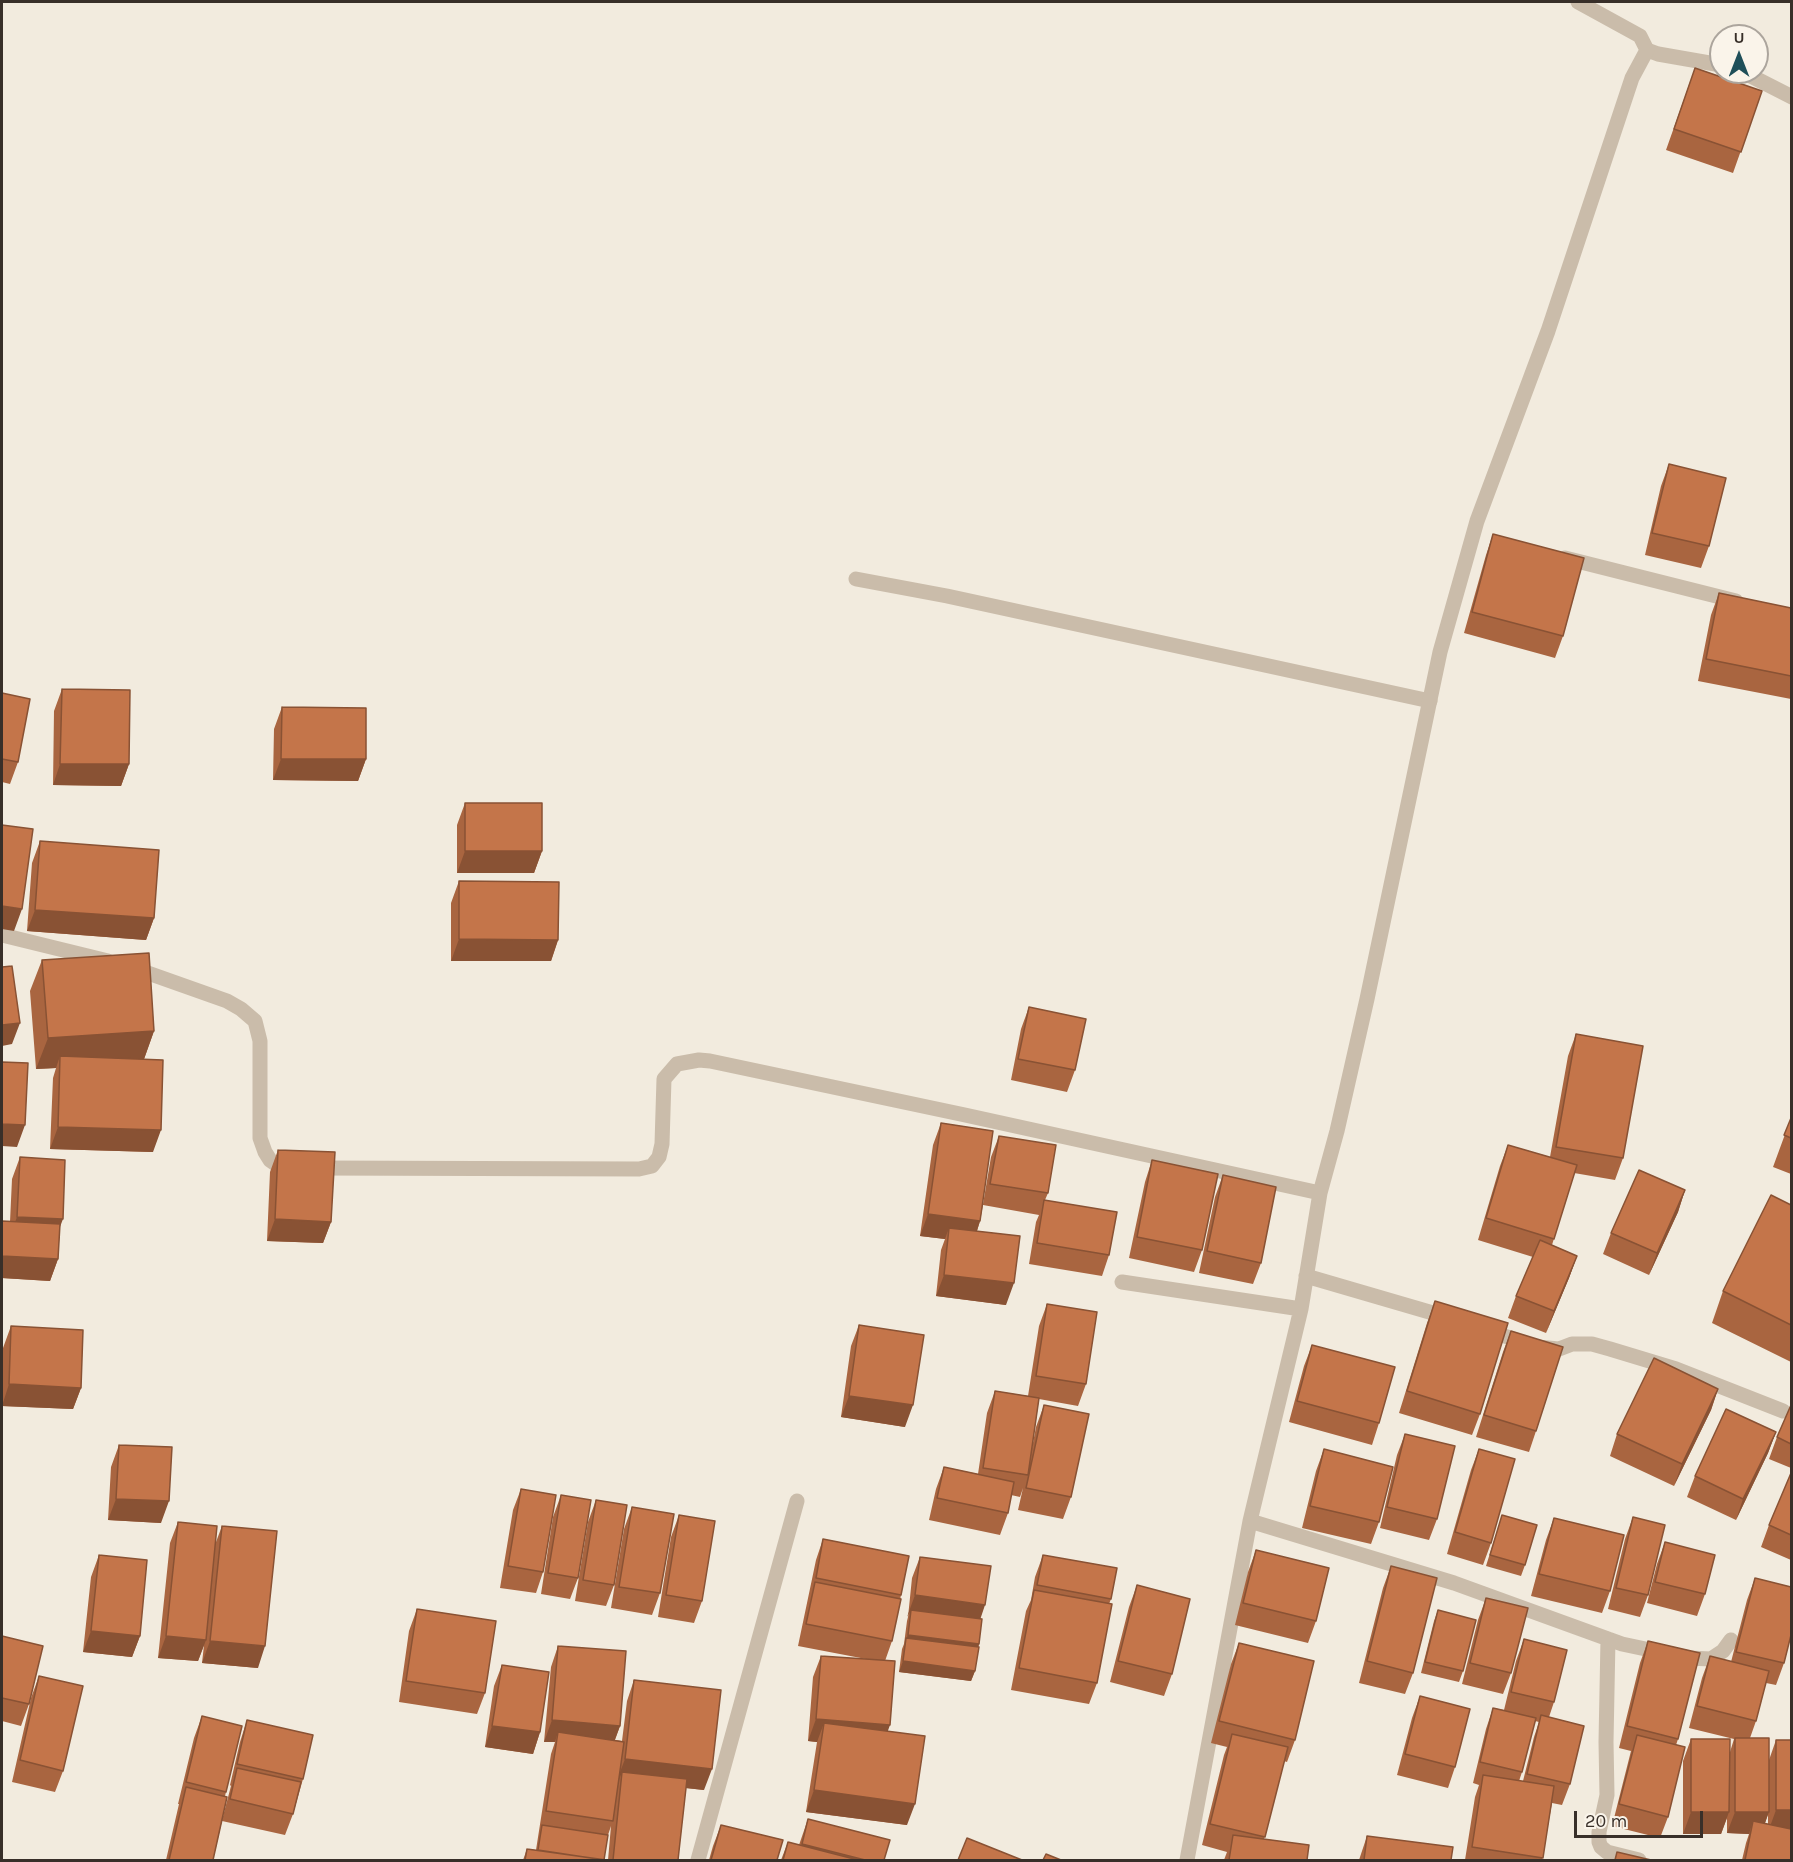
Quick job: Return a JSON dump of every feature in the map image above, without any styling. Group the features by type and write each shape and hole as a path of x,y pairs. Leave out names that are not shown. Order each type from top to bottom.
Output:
{"street":[{"path":"1578,2 1640,36 1647,50 1709,63"},
{"path":"1187,1860 1250,1521 1301,1309 1320,1193 1367,999 1440,652 1632,78 1647,50"},
{"path":"1765,84 1791,98"},
{"path":"1551,554 1745,603"},
{"path":"856,579 947,596 1430,701"},
{"path":"2,935 138,969 227,1001 248,1015 255,1021 260,1041 260,1138 270,1160 280,1167 639,1169 652,1166 659,1157 662,1144 664,1079 677,1064 699,1060 965,1114 1320,1193"},
{"path":"1306,1276 1469,1324 1537,1347 1559,1349 1572,1344 1592,1344 1610,1349 1676,1369 1783,1411"},
{"path":"1122,1282 1301,1309"},
{"path":"698,1860 797,1501"},
{"path":"1250,1521 1454,1583 1622,1644 1688,1658 1711,1659 1724,1651 1731,1640"},
{"path":"1608,1639 1607,1795 1599,1842 1607,1852 1639,1860"}],"building":[{"path":"1695,68 1709,73 1709,84 1742,84 1762,91 1741,152 1674,129"},
{"path":"1669,464 1726,478 1709,546 1652,533"},
{"path":"1493,534 1584,558 1563,636 1472,612"},
{"path":"1719,593 1791,608 1791,676 1706,659"},
{"path":"62,689 130,690 129,764 60,764"},
{"path":"2,693 30,699 18,762 2,759"},
{"path":"282,707 366,708 366,759 281,759"},
{"path":"465,803 542,803 542,851 465,851"},
{"path":"2,825 33,829 22,909 2,906"},
{"path":"40,841 159,850 154,918 35,910"},
{"path":"459,881 559,882 558,940 459,939"},
{"path":"149,953 154,1031 48,1038 42,960"},
{"path":"12,966 20,1023 2,1025 2,967"},
{"path":"1029,1007 1086,1019 1075,1070 1018,1059"},
{"path":"1576,1034 1643,1046 1623,1158 1556,1147"},
{"path":"60,1056 163,1060 161,1130 58,1127"},
{"path":"2,1062 28,1063 25,1125 2,1124"},
{"path":"1791,1118 1791,1138 1784,1135"},
{"path":"941,1123 993,1131 980,1221 928,1214"},
{"path":"999,1136 1056,1145 1048,1193 990,1184"},
{"path":"1508,1145 1577,1165 1554,1239 1486,1218"},
{"path":"278,1150 335,1152 331,1222 275,1219"},
{"path":"20,1157 65,1160 63,1219 17,1217"},
{"path":"1152,1160 1218,1174 1202,1250 1137,1237"},
{"path":"1639,1170 1685,1190 1657,1253 1611,1233"},
{"path":"1223,1175 1276,1187 1261,1263 1207,1251"},
{"path":"1771,1195 1791,1205 1791,1325 1723,1291"},
{"path":"1044,1200 1117,1212 1109,1255 1037,1243"},
{"path":"2,1221 60,1224 58,1259 2,1256"},
{"path":"949,1228 1020,1236 1014,1283 944,1275"},
{"path":"1540,1240 1577,1256 1554,1311 1516,1296"},
{"path":"1435,1301 1508,1323 1480,1414 1407,1391"},
{"path":"1047,1304 1097,1312 1086,1384 1036,1376"},
{"path":"859,1325 924,1335 913,1405 849,1396"},
{"path":"11,1326 83,1330 81,1388 9,1384"},
{"path":"1511,1331 1563,1347 1536,1431 1484,1415"},
{"path":"1312,1345 1395,1367 1379,1423 1297,1401"},
{"path":"1654,1358 1718,1389 1682,1464 1617,1434"},
{"path":"995,1391 1039,1398 1028,1475 983,1468"},
{"path":"1044,1405 1089,1414 1071,1497 1026,1488"},
{"path":"1791,1405 1791,1444 1777,1437"},
{"path":"1726,1409 1776,1432 1743,1499 1695,1476"},
{"path":"1405,1434 1455,1446 1437,1519 1387,1507"},
{"path":"119,1445 172,1447 169,1501 116,1499"},
{"path":"1324,1449 1393,1467 1379,1522 1310,1506"},
{"path":"1479,1449 1515,1459 1491,1543 1455,1532"},
{"path":"944,1467 1014,1482 1008,1513 937,1498"},
{"path":"1791,1473 1791,1535 1769,1525"},
{"path":"521,1489 556,1495 543,1572 508,1566"},
{"path":"561,1495 591,1500 578,1578 548,1573"},
{"path":"596,1500 627,1505 614,1585 583,1580"},
{"path":"632,1507 674,1514 660,1593 619,1587"},
{"path":"679,1515 715,1521 702,1601 666,1595"},
{"path":"1502,1515 1537,1525 1525,1565 1490,1555"},
{"path":"1633,1517 1665,1525 1648,1595 1616,1588"},
{"path":"1554,1518 1624,1535 1610,1591 1539,1574"},
{"path":"178,1522 217,1526 206,1640 166,1636"},
{"path":"222,1526 277,1531 265,1646 210,1641"},
{"path":"823,1539 909,1556 901,1595 816,1578"},
{"path":"1665,1542 1715,1555 1705,1594 1655,1582"},
{"path":"1256,1550 1329,1568 1316,1621 1243,1603"},
{"path":"99,1555 147,1560 140,1636 91,1631"},
{"path":"1043,1555 1117,1568 1111,1599 1037,1585"},
{"path":"920,1557 991,1566 985,1605 915,1595"},
{"path":"1391,1566 1437,1578 1413,1673 1367,1661"},
{"path":"1755,1578 1791,1587 1791,1635 1784,1663 1736,1652"},
{"path":"815,1582 901,1599 892,1641 806,1624"},
{"path":"1137,1585 1190,1599 1172,1674 1118,1661"},
{"path":"1034,1590 1112,1604 1097,1683 1019,1668"},
{"path":"1486,1598 1528,1608 1511,1673 1470,1663"},
{"path":"417,1609 496,1621 485,1693 406,1681"},
{"path":"911,1610 982,1619 979,1644 908,1635"},
{"path":"1438,1610 1476,1620 1463,1671 1425,1662"},
{"path":"2,1636 43,1646 29,1704 2,1698"},
{"path":"906,1638 979,1647 975,1671 903,1661"},
{"path":"1524,1639 1567,1650 1554,1702 1511,1692"},
{"path":"1648,1641 1700,1653 1678,1739 1627,1726"},
{"path":"1239,1643 1314,1661 1295,1740 1219,1721"},
{"path":"558,1646 626,1651 620,1726 552,1720"},
{"path":"821,1656 895,1661 890,1725 816,1719"},
{"path":"1710,1656 1769,1671 1756,1721 1697,1706"},
{"path":"502,1665 549,1672 540,1732 492,1726"},
{"path":"39,1676 83,1686 63,1771 20,1760"},
{"path":"634,1680 721,1690 712,1769 625,1759"},
{"path":"1420,1696 1470,1709 1455,1767 1405,1754"},
{"path":"1493,1708 1536,1718 1522,1772 1480,1762"},
{"path":"1541,1715 1584,1726 1570,1784 1527,1774"},
{"path":"202,1716 242,1726 226,1792 186,1782"},
{"path":"247,1720 313,1735 303,1779 237,1764"},
{"path":"824,1723 925,1736 915,1804 814,1790"},
{"path":"558,1732 624,1742 613,1821 546,1811"},
{"path":"1232,1734 1288,1747 1265,1837 1210,1824"},
{"path":"1637,1735 1685,1747 1668,1817 1619,1804"},
{"path":"1735,1738 1769,1738 1769,1812 1735,1812"},
{"path":"1691,1739 1730,1739 1729,1812 1691,1812"},
{"path":"1776,1740 1791,1740 1791,1810 1776,1810"},
{"path":"237,1768 301,1782 293,1814 230,1799"},
{"path":"622,1772 687,1779 678,1860 613,1860"},
{"path":"1483,1775 1554,1786 1543,1858 1472,1847"},
{"path":"186,1787 227,1797 213,1860 169,1860"},
{"path":"808,1819 890,1840 884,1860 865,1860 802,1844"},
{"path":"1753,1821 1791,1829 1791,1860 1745,1860"},
{"path":"542,1825 608,1835 604,1860 538,1850"},
{"path":"721,1825 783,1840 777,1860 711,1860"},
{"path":"1233,1835 1309,1845 1307,1860 1229,1860"},
{"path":"1367,1836 1453,1847 1451,1860 1364,1860"},
{"path":"967,1838 1022,1860 958,1860"},
{"path":"788,1842 858,1860 783,1860"},
{"path":"527,1849 606,1860 525,1860"},
{"path":"1617,1852 1651,1860 1615,1860"},
{"path":"1046,1854 1061,1860 1043,1860"}]}
